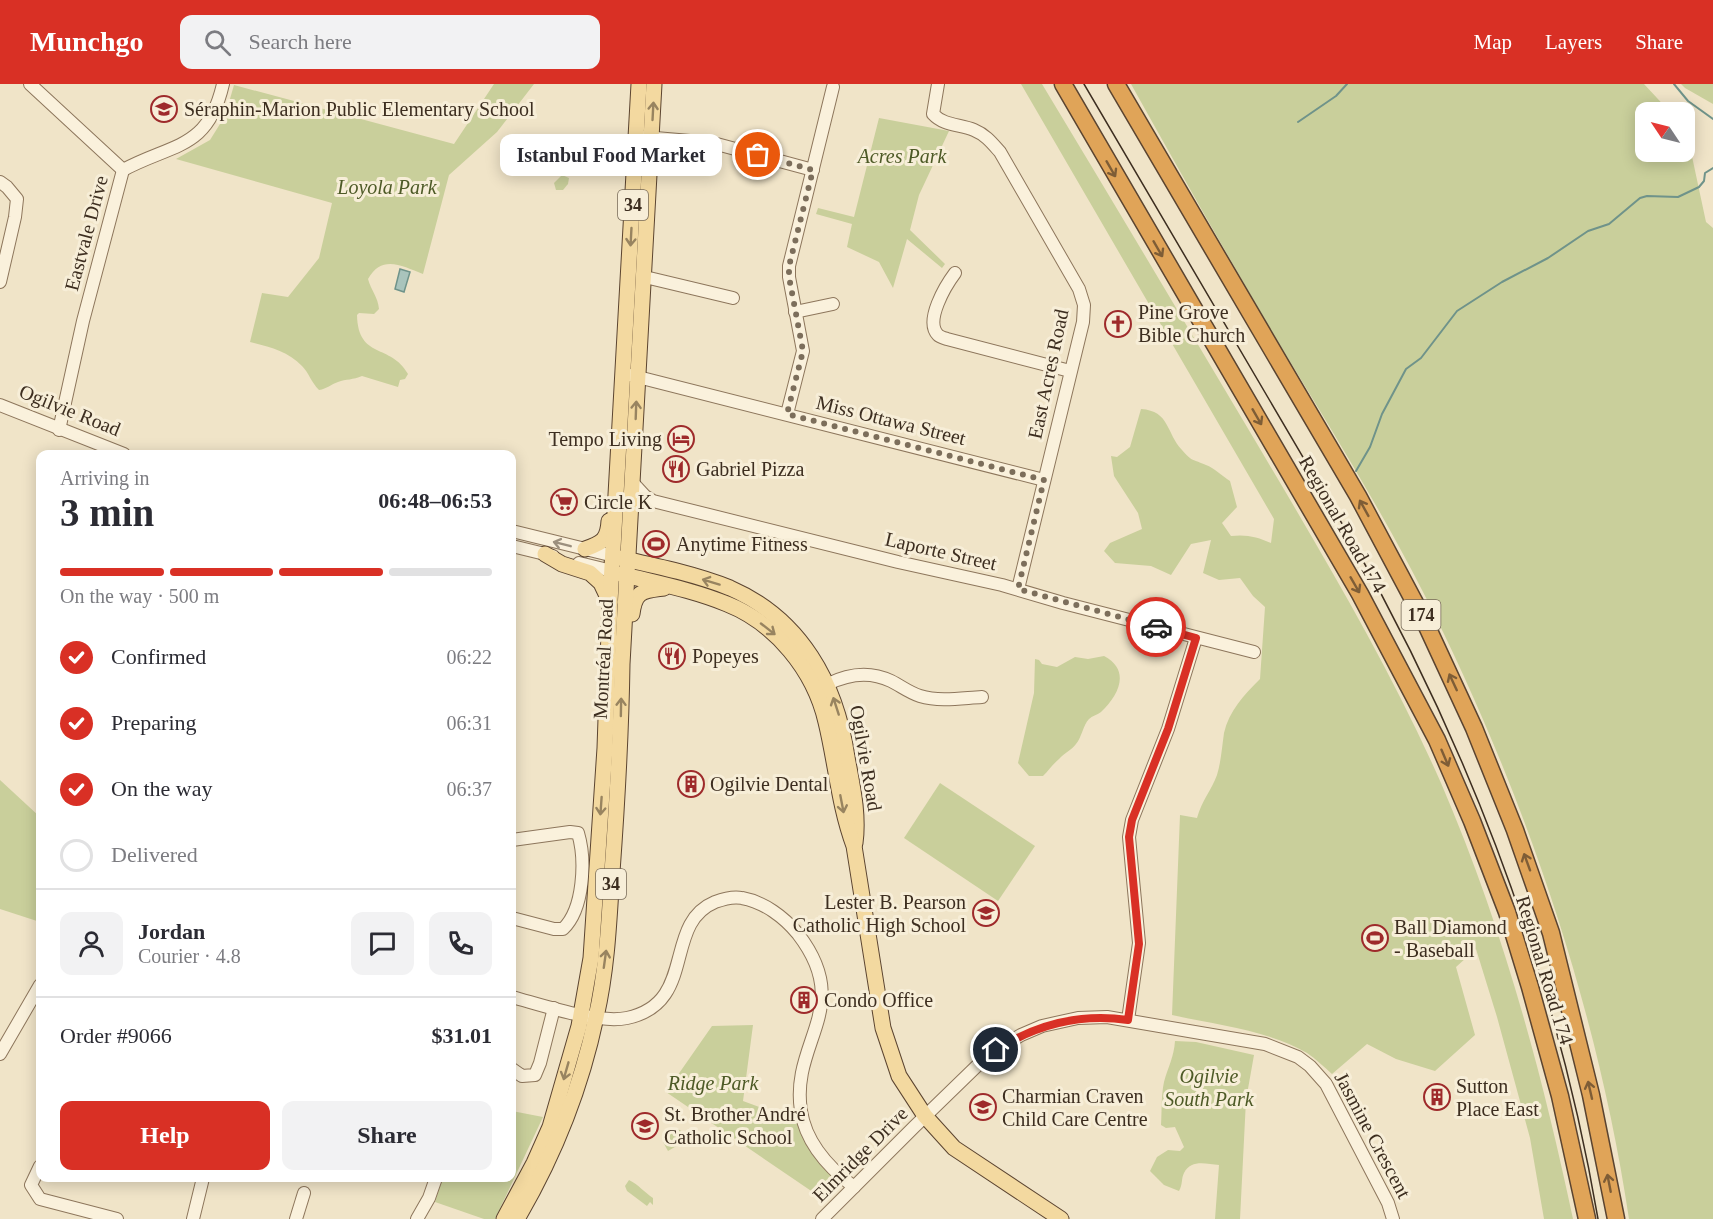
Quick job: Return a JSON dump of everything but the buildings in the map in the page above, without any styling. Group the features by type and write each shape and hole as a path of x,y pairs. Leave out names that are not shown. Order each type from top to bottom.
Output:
{"highway":[{"path":"1056,84 1094,140"},
{"name":"Regional Road 174","path":"1063,84 1360,594 1437,740 1472,821 1527,976 1560,1096 1587,1219"},
{"name":"Regional Road 174","path":"1116,84 1373,524 1424,620 1474,728 1515,830 1551,933 1591,1095 1616,1219"}],"main road":[{"name":"Montréal Road","path":"631,375 645,277 644,137 639,84"},
{"name":"Montréal Road","path":"613,749 610,602 625,481 644,137 654,84"},
{"name":"Montréal Road","path":"517,1219 540,1178 567,1117 581,1076 589,1016 591,958 622,664 631,510 625,481"},
{"path":"585,549 596,545 606,537 612,495 625,481"},
{"path":"630,535 648,560 669,570"},
{"path":"545,554 562,564 590,573 601,583 610,602"},
{"name":"Ogilvie Road","path":"613,564 628,568 668,586 727,604 746,614 775,634 798,662 814,688 826,720 845,823 854,846 885,1039 899,1076 925,1116 946,1140 962,1154 1061,1219"},
{"name":"Ogilvie Road","path":"628,568 669,570 729,588 771,614 805,646 828,684 837,707 845,743 857,825 854,846"},
{"path":"622,664 627,649 636,597 646,590 668,586"},
{"name":"Montréal Road","path":"504,1219 550,1127 589,1016"}],"street":[{"name":"Eastvale Drive","path":"30,84 123,170 83,321 59,430"},
{"path":"123,170 185,143 199,134 210,120 218,104 223,84"},
{"name":"East Acres Road","path":"938,84 933,114 940,121 973,130 989,138 1000,152 1079,289 1084,305 1083,322 1018,589"},
{"path":"787,414 803,351 789,266 833,87"},
{"path":"644,137 712,143 813,170"},
{"path":"0,182 17,199 0,282"},
{"path":"955,273 942,291 935,316 934,327 938,335 1070,371"},
{"path":"645,277 733,298"},
{"path":"795,312 833,304"},
{"name":"Miss Ottawa Street","path":"631,375 1044,480"},
{"name":"Ogilvie Road","path":"0,405 113,450"},
{"name":"Laporte Street","path":"625,481 653,501 898,562 1018,589 1063,603 1254,652"},
{"path":"631,510 653,501"},
{"name":"Ogilvie Road","path":"516,532 585,549 613,564"},
{"name":"Ogilvie Road","path":"516,547 545,554 613,564"},
{"path":"1128,1020 1139,944 1129,837 1132,820 1168,729 1196,638"},
{"path":"828,684 857,674 875,675 920,696 938,699 982,697"},
{"path":"516,839 570,832 578,834 582,847 584,873 570,923 563,929 554,929 516,919"},
{"path":"516,999 589,1016 626,1018 648,1010 660,1001 675,976 686,934 694,918 706,906 722,899 740,898 771,909 786,921 805,944 820,976 822,993 820,1012 799,1092 803,1121 819,1155 854,1187"},
{"path":"0,1054 36,992"},
{"path":"516,1071 522,1076 535,1075 540,1064 554,1008"},
{"name":"Jasmine Crescent","path":"925,1116 982,1060 1021,1035 1042,1026 1078,1018 1107,1017 1265,1044 1286,1051 1310,1066 1329,1089 1388,1203 1393,1219"},
{"name":"Elmridge Drive","path":"822,1219 925,1116"},
{"path":"36,1176 32,1185 40,1199 117,1219"},
{"path":"193,1219 201,1182"},
{"path":"417,1219 429,1198 434,1182"},
{"path":"296,1219 304,1193"}],"green space":[{"name":"Loyola Park","path":"494,84 534,84 497,132 449,175 423,274 400,265 386,264 374,271 368,279 379,309 374,314 359,313 357,315 359,329 363,339 369,345 393,358 408,374 405,379 400,380 398,387 362,376 319,390 297,361 278,350 250,342 262,293 288,297 319,258 332,203 176,159 210,140 225,116 234,85 454,144"},
{"path":"1021,84 1042,84 1326,561 1375,649 1420,738 1463,836 1501,944 1533,1052 1573,1219 1544,1219 1530,1138 1476,949 1456,967 1475,1035 1435,1071 1396,1059 1367,1044 1332,1074 1317,1060 1292,1045 1241,1029 1172,1015 1180,815 1197,818 1217,775 1224,733 1229,718 1243,697 1260,679 1265,607 1253,596 1240,578 1219,580 1203,573 1211,540 1191,544 1171,575 1151,566 1115,563 1104,551 1110,543 1142,529 1138,513 1114,476 1111,456 1117,457 1130,447 1141,409 1150,411 1162,418 1188,457 1212,468 1230,481 1237,507 1222,523 1231,536 1252,536 1271,543 1274,519"},
{"path":"1131,84 1644,84 1661,102 1635,102 1635,162 1693,162 1706,222 1713,228 1713,1219 1629,1219 1615,1138 1576,976 1523,817 1492,739 1422,590 1388,526 1203,212"},
{"path":"1681,84 1713,84 1713,104 1685,88"},
{"name":"Acres Park","path":"879,118 949,131 919,195 910,230 945,264 942,268 907,239 893,288 879,262 847,247 852,224 816,214 818,208 854,217"},
{"path":"562,175 569,178 568,184 563,190 556,190 554,183"},
{"path":"1104,656 1112,662 1120,675 1113,698 1101,712 1089,719 1074,746 1043,776 1029,776 1018,763 1034,693 1035,659 1042,664 1057,667 1075,657 1088,659"},
{"path":"0,780 36,813 36,921 0,909"},
{"path":"940,783 1035,846 998,901 904,838"},
{"name":"Ridge Park","path":"753,1025 743,1101 797,1121 815,1156 842,1185 826,1201 666,1092 712,1026"},
{"name":"Ogilvie South Park","path":"1175,1041 1196,1042 1254,1055 1246,1100 1240,1219 1215,1219 1219,1165 1199,1163 1191,1166 1184,1173 1179,1191 1164,1185 1150,1171 1157,1157 1168,1150 1180,1151 1184,1147 1175,1127 1166,1128 1161,1125 1163,1087"},
{"path":"516,1112 543,1117 516,1174"},
{"path":"676,1128 683,1132 685,1141 668,1151 663,1142 672,1129"},
{"path":"629,1180 653,1198 653,1205 650,1202 647,1206 627,1191 625,1186"},
{"path":"441,1182 512,1182 495,1219 484,1219 435,1202"}],"water":[{"path":"400,269 410,272 404,292 395,289"}],"waterway":[{"path":"1298,122 1336,96 1347,84"},
{"path":"1674,84 1688,101 1713,119"},
{"path":"1356,471 1370,447 1382,414 1406,369 1421,358 1457,311 1502,282 1548,258 1588,231 1609,224 1640,198 1647,196 1678,197 1699,187 1704,181 1705,173 1713,168"}],"tram line":[{"path":"1084,84 1351,539 1434,701 1471,784 1504,868 1533,954 1559,1041 1581,1129 1598,1219"}],"way so far":[{"path":"758,155 813,170 789,266 803,351 787,414 1044,480 1018,589 1156,627"}],"place":[{"name":"Séraphin-Marion Public Elementary School","path":"164,109"},
{"name":"Istanbul Food Market","path":"758,155"},
{"name":"Pine Grove Bible Church","path":"1118,324"},
{"name":"Tempo Living","path":"681,439"},
{"name":"Gabriel Pizza","path":"676,469"},
{"name":"Circle K","path":"564,502"},
{"name":"Anytime Fitness","path":"656,544"},
{"name":"Popeyes","path":"672,656"},
{"name":"Ogilvie Dental","path":"691,784"},
{"name":"Lester B. Pearson Catholic High School","path":"986,913"},
{"name":"Ball Diamond - Baseball","path":"1375,938"},
{"name":"Condo Office","path":"804,1000"},
{"name":"Sutton Place East","path":"1437,1097"},
{"name":"Charmian Craven Child Care Centre","path":"983,1107"},
{"name":"St. Brother André Catholic School","path":"645,1126"}],"route":[{"path":"996,1050 1021,1035 1053,1023 1078,1018 1107,1017 1128,1020 1139,944 1129,837 1132,820 1168,729 1196,638 1156,627"}]}
